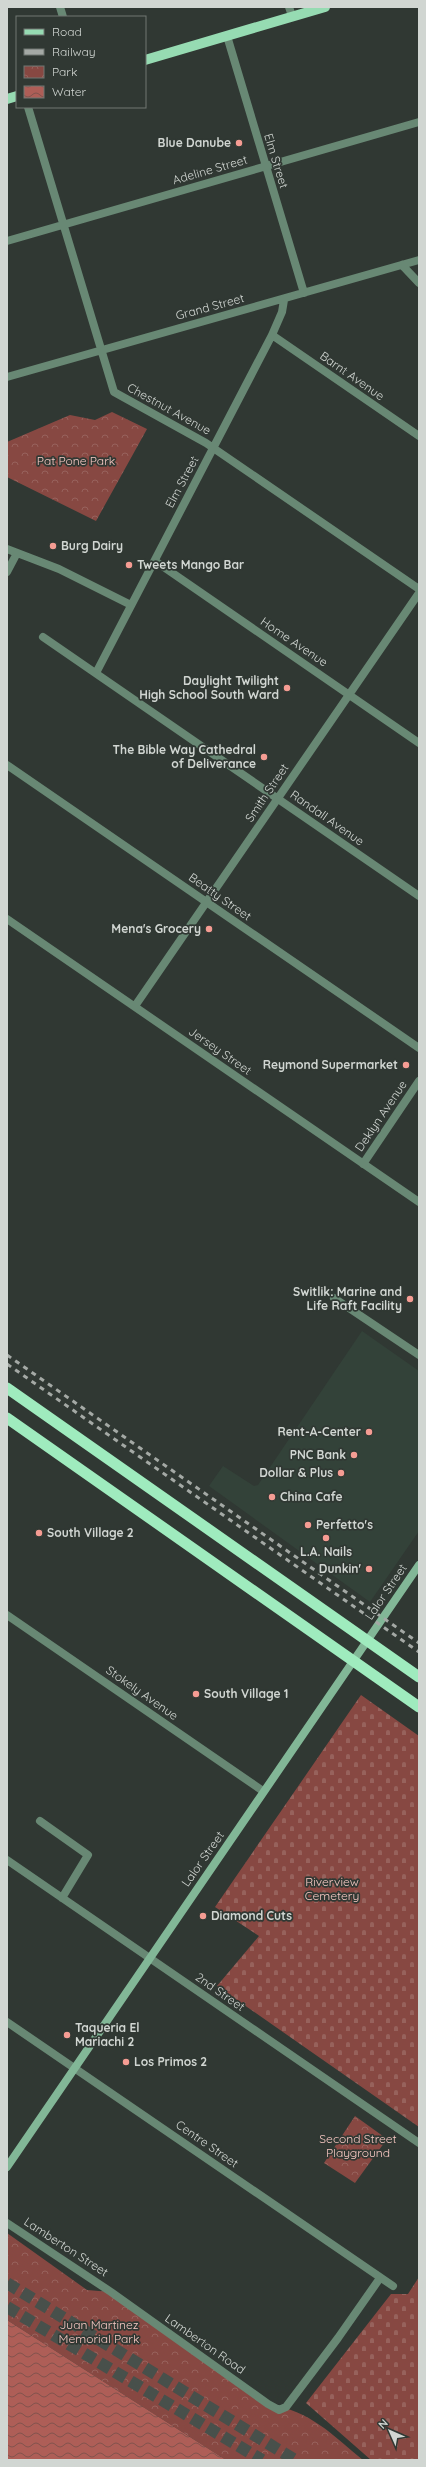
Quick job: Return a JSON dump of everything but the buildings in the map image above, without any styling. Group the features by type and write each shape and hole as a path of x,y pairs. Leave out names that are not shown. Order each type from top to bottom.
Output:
{"highway":[{"path":"7,1388 419,1677"},
{"path":"7,1418 419,1707"}],"main road":[{"path":"146,60 227,36 291,12 325,7"},
{"name":"Lalor Street","path":"7,2167 149,1957 354,1662 419,1565"}],"street":[{"name":"Elm Street","path":"227,36 304,293"},
{"name":"Chestnut Avenue","path":"28,108 62,225 114,392 213,448 419,589"},
{"name":"Adeline Street","path":"7,241 419,122"},
{"name":"Grand Street","path":"7,377 284,300 419,260"},
{"path":"402,265 419,283"},
{"name":"Elm Street","path":"96,673 272,335 282,312 284,300"},
{"name":"Barnt Avenue","path":"272,335 419,436"},
{"path":"7,549 65,571 131,605"},
{"path":"7,572 17,553"},
{"name":"Home Avenue","path":"155,561 419,743"},
{"name":"Smith Street","path":"135,1006 419,593"},
{"name":"Randall Avenue","path":"44,637 419,896"},
{"name":"Beatty Street","path":"7,765 419,1048"},
{"name":"Jersey Street","path":"7,919 419,1202"},
{"name":"Deklyn Avenue","path":"363,1164 419,1081"},
{"path":"334,1298 419,1355"},
{"name":"Stokely Avenue","path":"7,1615 263,1792"},
{"path":"40,1821 88,1855 62,1898"},
{"name":"2nd Street","path":"7,1860 419,2143"},
{"name":"Centre Street","path":"7,2022 75,2067 393,2286"},
{"name":"Lamberton Street","path":"7,2223 111,2292"},
{"name":"Lamberton Road","path":"111,2292 268,2404 279,2410 286,2407 338,2338 380,2278"}],"shaded area":[{"path":"362,1331 419,1371 419,1531 370,1602 209,1486 223,1466 254,1486 258,1485"}],"green space":[{"name":"Pat Pone Park","path":"112,412 147,429 96,521 7,477 7,442 70,415 95,420"},
{"name":"Riverview Cemetery","path":"361,1695 419,1736 419,2127 217,1986 259,1936 215,1907"},
{"name":"Second Street Playground","path":"355,2116 387,2139 355,2183 324,2163"},
{"name":"Juan Martinez Memorial Park","path":"7,2233 87,2290 111,2292 268,2404 297,2412 320,2425 363,2460 226,2460 7,2320"},
{"path":"419,2277 419,2460 371,2460 306,2403 391,2294 408,2294"}],"water":[{"path":"7,2320 226,2460 7,2460"}],"tunnel":[{"path":"7,2283 295,2460"},
{"path":"7,2307 262,2460"}],"railway":[{"path":"7,1355 419,1643"},
{"path":"7,1364 419,1652"}],"place":[{"name":"Blue Danube","path":"239,143"},
{"name":"Burg Dairy","path":"53,546"},
{"name":"Tweets Mango Bar","path":"129,565"},
{"name":"Daylight Twilight High School South Ward","path":"287,688"},
{"name":"The Bible Way Cathedral of Deliverance","path":"264,757"},
{"name":"Mena's Grocery","path":"209,929"},
{"name":"Reymond Supermarket","path":"406,1065"},
{"name":"Switlik: Marine and Life Raft Facility","path":"410,1299"},
{"name":"Rent-A-Center","path":"369,1432"},
{"name":"PNC Bank","path":"354,1455"},
{"name":"Dollar & Plus","path":"341,1473"},
{"name":"China Cafe","path":"272,1497"},
{"name":"Perfetto's","path":"308,1525"},
{"name":"South Village 2","path":"39,1533"},
{"name":"L.A. Nails","path":"326,1538"},
{"name":"Dunkin'","path":"369,1569"},
{"name":"South Village 1","path":"196,1694"},
{"name":"Diamond Cuts","path":"203,1916"},
{"name":"Taqueria El Mariachi 2","path":"67,2035"},
{"name":"Los Primos 2","path":"126,2062"}]}
